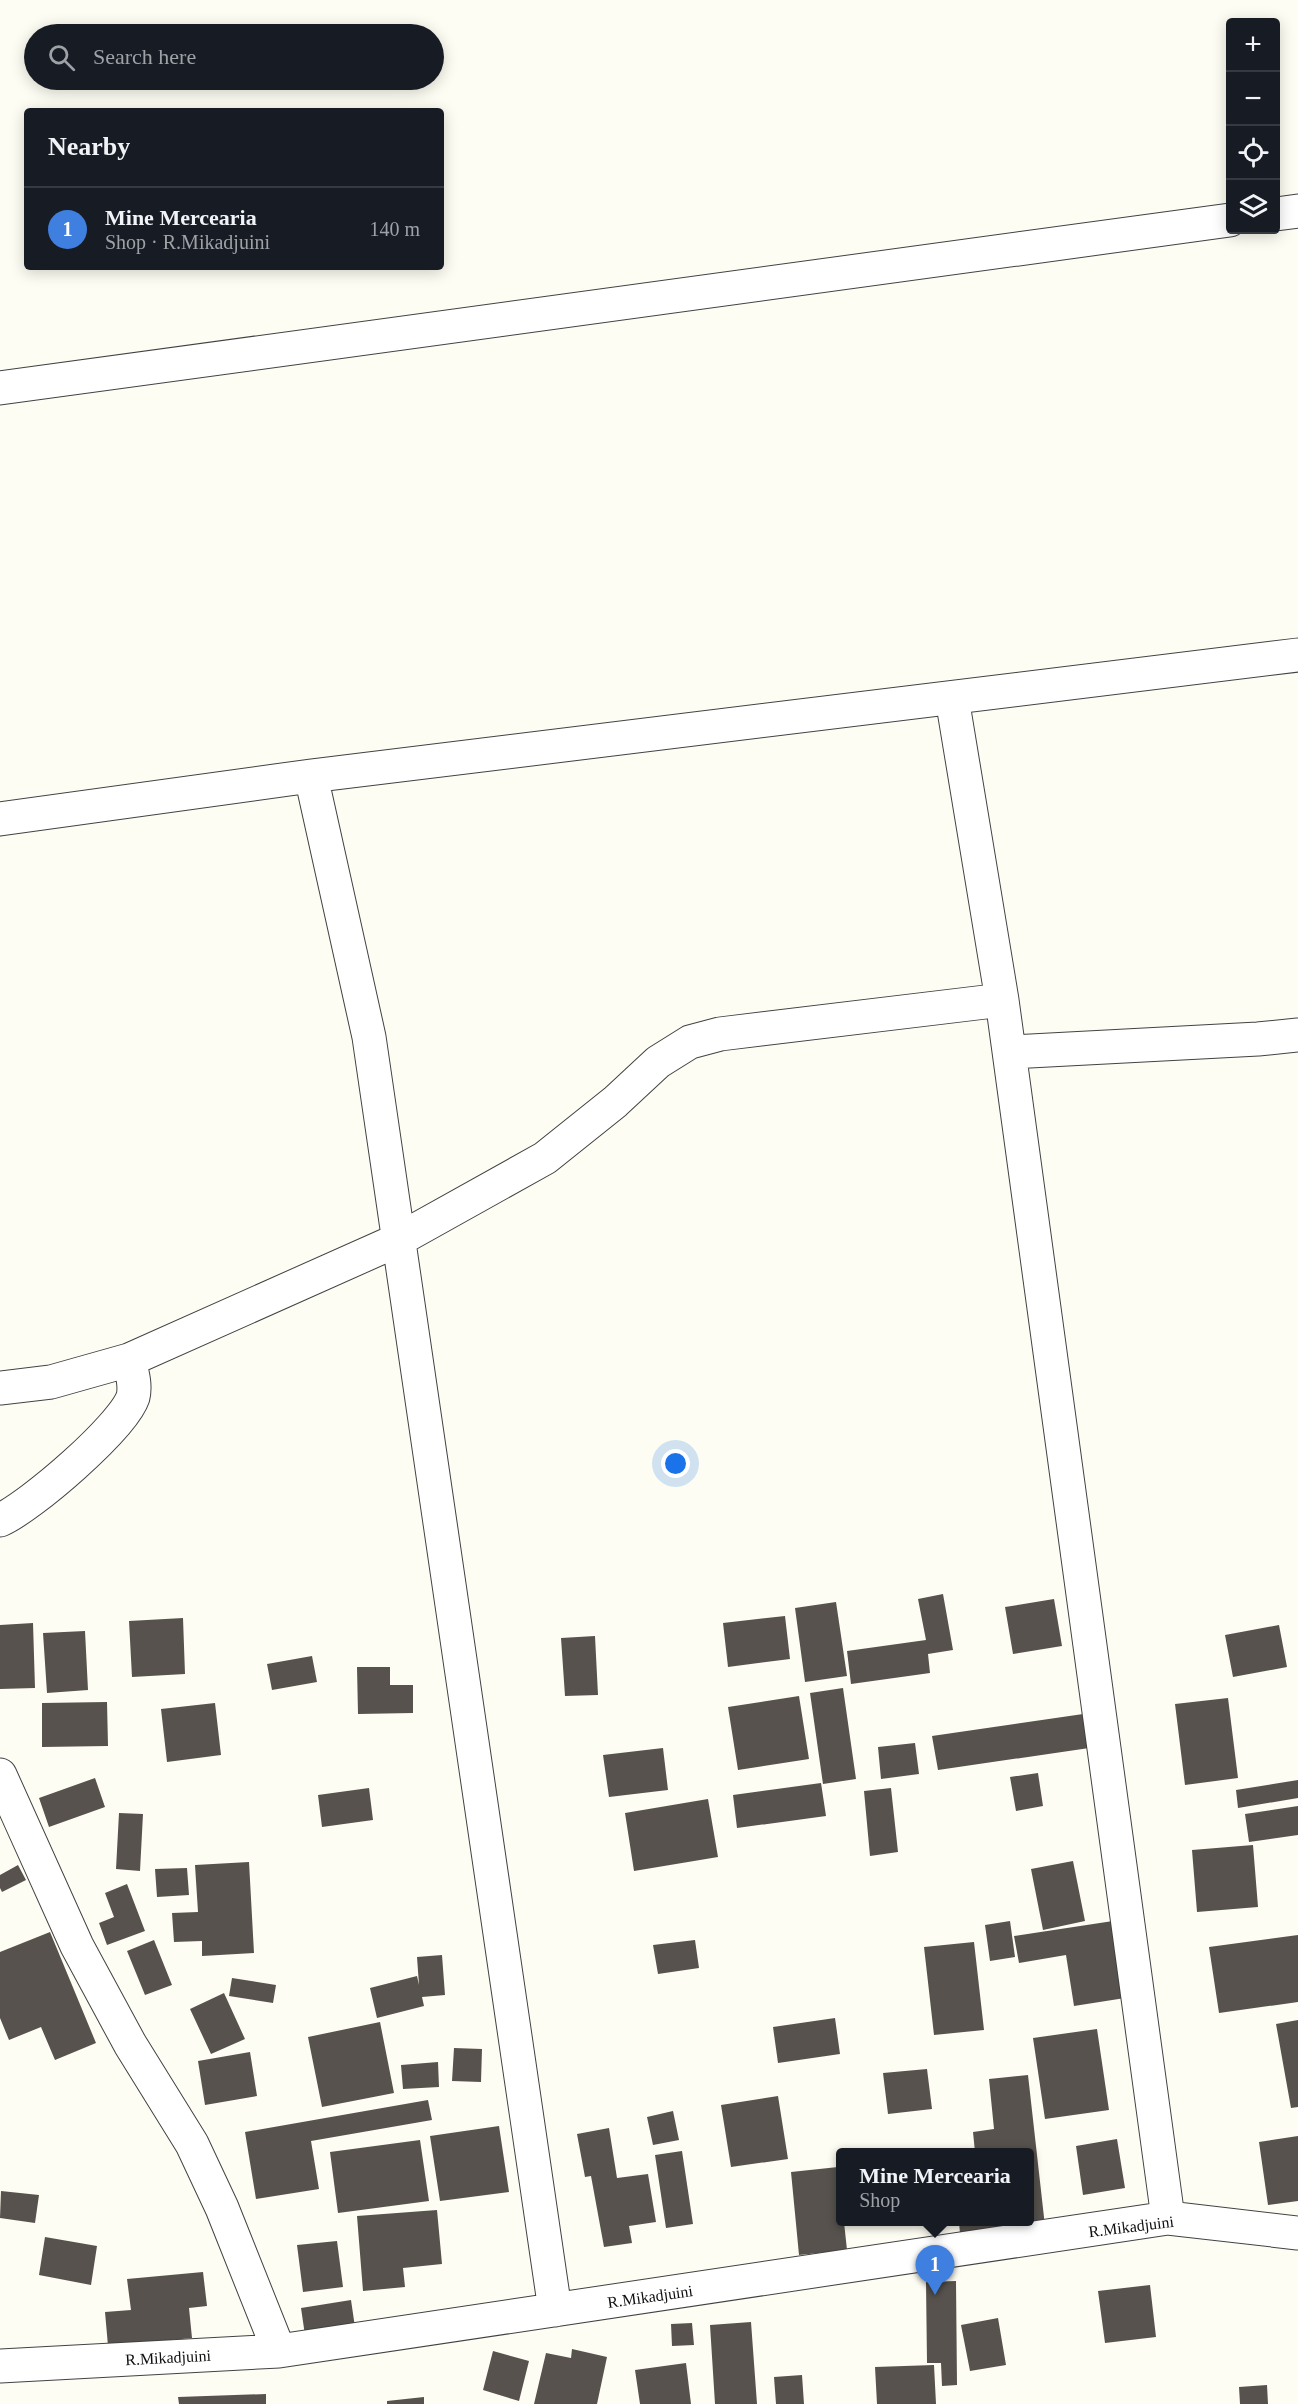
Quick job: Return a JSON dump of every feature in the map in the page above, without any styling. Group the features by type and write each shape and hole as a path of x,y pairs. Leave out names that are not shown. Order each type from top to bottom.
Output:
{"street":[{"path":"1280,213 1298,211"},
{"path":"0,388 1226,221"},
{"path":"0,819 311,776 1298,655"},
{"path":"952,698 1010,1052 1168,2218"},
{"path":"311,776 369,1037 555,2310"},
{"path":"0,1388 51,1382 129,1360 398,1240 545,1158 615,1102 658,1062 690,1042 720,1034 1002,1000"},
{"path":"1010,1052 1246,1040 1298,1035"},
{"path":"0,1520 46,1488 86,1454 126,1409 133,1396 134,1378 129,1360"},
{"path":"0,1775 77,1946 130,2044 192,2144 222,2208 279,2351"},
{"name":"R.Mikadjuini","path":"0,2366 279,2351 1168,2218 1298,2233"}],"building":[{"path":"943,1594 953,1650 928,1654 930,1673 851,1684 847,1651 926,1640 918,1599"},
{"path":"1054,1599 1062,1646 1013,1654 1005,1607"},
{"path":"836,1602 847,1676 805,1682 795,1608"},
{"path":"785,1616 790,1659 728,1667 723,1623"},
{"path":"183,1618 185,1674 132,1677 129,1621"},
{"path":"33,1623 35,1688 0,1689 0,1625"},
{"path":"1279,1625 1287,1667 1233,1677 1225,1635"},
{"path":"85,1631 88,1690 47,1693 43,1633"},
{"path":"595,1636 598,1695 565,1696 561,1638"},
{"path":"312,1656 317,1682 272,1690 267,1664"},
{"path":"357,1667 390,1667 390,1685 413,1685 413,1713 358,1714"},
{"path":"843,1688 856,1779 823,1784 810,1693"},
{"path":"799,1696 809,1759 738,1770 728,1707"},
{"path":"1228,1698 1238,1778 1185,1785 1175,1704"},
{"path":"107,1702 108,1746 42,1747 42,1703"},
{"path":"215,1703 221,1755 167,1762 161,1709"},
{"path":"1090,1713 1096,1747 938,1770 932,1736"},
{"path":"915,1743 919,1774 881,1779 878,1747"},
{"path":"663,1748 668,1790 609,1797 603,1755"},
{"path":"1038,1773 1043,1806 1016,1811 1010,1777"},
{"path":"95,1778 105,1807 49,1827 39,1798"},
{"path":"1298,1780 1298,1798 1238,1808 1236,1790"},
{"path":"821,1783 826,1816 737,1828 733,1795"},
{"path":"369,1788 373,1820 322,1827 318,1795"},
{"path":"891,1788 898,1852 870,1856 864,1791"},
{"path":"708,1799 718,1857 634,1871 625,1813"},
{"path":"1298,1806 1298,1835 1249,1842 1245,1814"},
{"path":"119,1813 143,1814 140,1871 116,1869"},
{"path":"1253,1845 1258,1907 1197,1912 1192,1850"},
{"path":"1073,1861 1085,1921 1043,1930 1031,1869"},
{"path":"249,1862 254,1953 202,1956 202,1941 174,1942 172,1913 198,1912 195,1865"},
{"path":"18,1865 26,1880 2,1892 0,1875"},
{"path":"187,1868 189,1895 157,1897 155,1869"},
{"path":"127,1884 145,1931 107,1945 99,1923 114,1917 105,1893"},
{"path":"1010,1921 1015,1957 990,1961 985,1925"},
{"path":"1113,1921 1125,1998 1074,2006 1066,1955 1019,1963 1014,1936"},
{"path":"50,1932 96,2043 55,2060 41,2027 9,2040 0,2018 0,1952"},
{"path":"1298,1935 1298,2002 1219,2013 1209,1947"},
{"path":"154,1940 172,1985 145,1995 127,1951"},
{"path":"695,1940 699,1968 658,1974 653,1945"},
{"path":"974,1942 984,2030 934,2035 924,1947"},
{"path":"442,1955 445,1995 422,1997 424,2006 377,2018 370,1988 417,1976 419,1985 417,1957"},
{"path":"232,1978 276,1985 273,2003 229,1996"},
{"path":"224,1993 245,2039 211,2054 190,2009"},
{"path":"835,2018 840,2054 778,2063 773,2027"},
{"path":"1298,2020 1298,2107 1291,2108 1276,2024"},
{"path":"380,2022 394,2093 322,2107 308,2037"},
{"path":"1097,2029 1109,2110 1045,2119 1033,2038"},
{"path":"454,2048 482,2049 481,2082 452,2081"},
{"path":"250,2052 257,2096 205,2105 198,2061"},
{"path":"438,2062 439,2087 403,2089 401,2065"},
{"path":"927,2069 932,2109 888,2114 883,2073"},
{"path":"1028,2075 1046,2235 961,2245 959,2226 1034,2226 1034,2148 975,2148 973,2132 994,2129 989,2079"},
{"path":"778,2096 788,2159 731,2167 721,2105"},
{"path":"428,2100 432,2120 311,2141 319,2189 256,2199 245,2132"},
{"path":"673,2111 679,2140 653,2145 647,2117"},
{"path":"499,2126 509,2192 440,2201 430,2136"},
{"path":"609,2128 617,2178 648,2174 656,2222 629,2226 632,2243 604,2247 591,2176 585,2177 577,2134"},
{"path":"1298,2136 1298,2201 1268,2205 1259,2142"},
{"path":"1117,2139 1125,2188 1083,2195 1076,2146"},
{"path":"420,2140 429,2201 338,2213 330,2152"},
{"path":"682,2151 693,2224 666,2228 655,2155"},
{"path":"836,2167 836,2226 844,2226 847,2250 799,2255 791,2172"},
{"path":"1,2191 39,2195 35,2223 0,2218"},
{"path":"437,2210 442,2264 403,2268 405,2287 363,2291 357,2216"},
{"path":"45,2237 97,2246 91,2285 39,2275"},
{"path":"337,2241 343,2287 303,2292 297,2245"},
{"path":"203,2272 207,2306 189,2308 192,2338 108,2346 105,2312 131,2310 127,2279"},
{"path":"956,2281 957,2385 942,2386 941,2363 927,2363 926,2282"},
{"path":"1150,2285 1156,2337 1105,2343 1098,2291"},
{"path":"351,2300 356,2334 306,2342 301,2308"},
{"path":"998,2318 1006,2365 970,2371 961,2325"},
{"path":"751,2322 757,2404 715,2404 710,2325"},
{"path":"692,2323 694,2345 672,2346 671,2324"},
{"path":"572,2349 607,2357 597,2404 534,2404 546,2353 571,2358"},
{"path":"493,2351 529,2361 519,2401 483,2390"},
{"path":"686,2363 691,2404 640,2404 635,2370"},
{"path":"934,2365 936,2404 877,2404 875,2367"},
{"path":"802,2375 804,2404 776,2404 774,2377"},
{"path":"1267,2385 1268,2404 1240,2404 1239,2387"},
{"path":"266,2394 266,2404 179,2404 178,2397"},
{"path":"424,2397 424,2404 387,2404 387,2401"}],"place":[{"name":"Mine Mercearia","path":"935,2295"}]}
